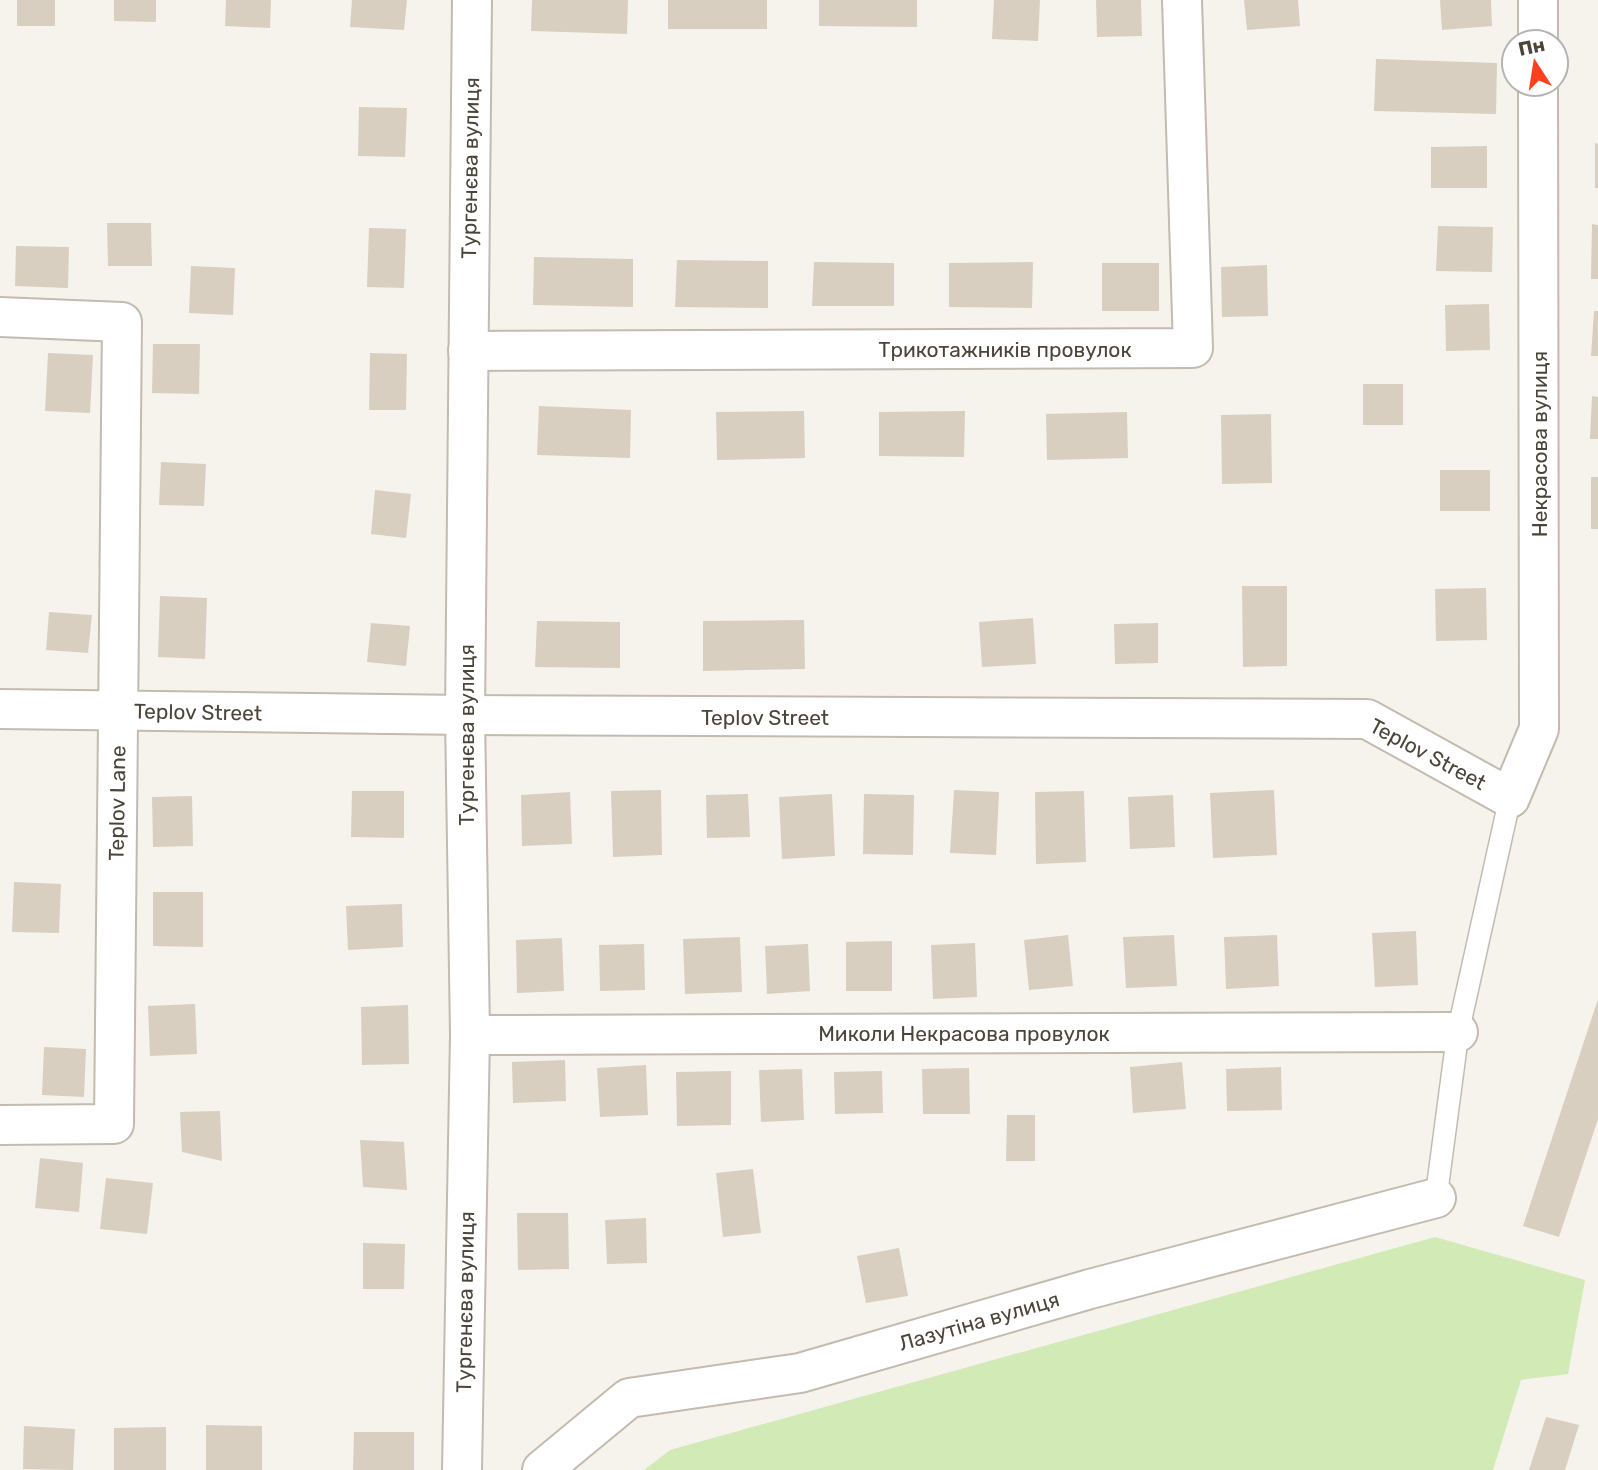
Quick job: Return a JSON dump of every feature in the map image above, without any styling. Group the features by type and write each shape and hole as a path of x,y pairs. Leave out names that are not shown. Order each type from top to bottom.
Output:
{"street":[{"name":"Тургенєва вулиця","path":"462,1470 470,1035 465,715 472,0"},
{"name":"Трикотажників провулок","path":"468,351 1193,348 1182,0"},
{"path":"1538,0 1538,28"},
{"name":"Некрасова вулиця","path":"1510,798 1539,729 1538,98"},
{"name":"Teplov Lane","path":"0,317 122,322 114,1124 0,1125"},
{"name":"Teplov Street","path":"0,709 465,715 1367,719 1510,798"},
{"name":"Миколи Некрасова провулок","path":"470,1035 1458,1032"},
{"name":"Лазутіна вулиця","path":"542,1470 629,1398 800,1373 1090,1289 1436,1198"}],"lane":[{"path":"1436,1198 1458,1032 1510,798"}],"green space":[{"path":"1435,1237 1585,1280 1568,1374 1521,1380 1493,1470 644,1470 670,1450"}],"building":[{"path":"17,0 55,0 55,26 17,26"},
{"path":"114,0 156,0 156,22 114,21"},
{"path":"226,0 271,0 270,28 225,26"},
{"path":"352,0 407,0 404,30 350,27"},
{"path":"532,0 628,0 627,34 531,31"},
{"path":"668,0 767,0 767,29 668,29"},
{"path":"819,0 917,0 917,27 819,26"},
{"path":"994,0 1040,0 1038,41 992,39"},
{"path":"1096,0 1141,0 1142,36 1097,37"},
{"path":"1244,0 1298,0 1300,26 1247,30"},
{"path":"1440,0 1491,0 1492,26 1442,30"},
{"path":"1376,59 1497,63 1496,114 1374,111"},
{"path":"359,107 407,108 405,157 358,156"},
{"path":"1595,143 1598,144 1598,188 1595,188"},
{"path":"1487,146 1487,188 1431,188 1431,147"},
{"path":"107,223 151,223 152,266 108,266"},
{"path":"1592,224 1598,225 1598,279 1591,279"},
{"path":"1438,226 1493,227 1492,272 1436,271"},
{"path":"369,228 406,229 404,288 367,287"},
{"path":"16,246 69,247 68,288 15,286"},
{"path":"534,257 633,259 633,307 533,305"},
{"path":"677,260 768,261 768,308 675,307"},
{"path":"814,262 894,263 894,306 812,306"},
{"path":"1033,262 1032,308 949,307 949,263"},
{"path":"1102,263 1159,263 1159,311 1102,311"},
{"path":"1267,265 1268,316 1222,317 1221,267"},
{"path":"191,266 235,268 233,315 189,313"},
{"path":"1489,304 1490,350 1446,351 1445,305"},
{"path":"1594,311 1598,311 1598,356 1591,356"},
{"path":"153,344 200,344 199,394 152,393"},
{"path":"48,353 93,355 90,413 45,411"},
{"path":"370,353 407,354 406,410 369,410"},
{"path":"1363,384 1403,384 1403,425 1363,425"},
{"path":"1592,396 1598,397 1598,439 1590,439"},
{"path":"539,406 631,410 630,458 537,455"},
{"path":"804,411 805,458 717,460 716,412"},
{"path":"965,411 964,457 879,456 879,412"},
{"path":"1127,412 1128,458 1047,460 1046,414"},
{"path":"1271,414 1272,483 1222,484 1221,415"},
{"path":"161,462 206,464 204,506 159,505"},
{"path":"1440,470 1490,470 1490,511 1440,511"},
{"path":"1591,477 1598,477 1598,529 1591,529"},
{"path":"375,490 411,494 406,538 371,534"},
{"path":"1242,586 1287,586 1287,666 1243,667"},
{"path":"1486,588 1487,640 1436,641 1435,589"},
{"path":"160,596 207,598 205,659 158,657"},
{"path":"49,612 92,615 88,653 46,650"},
{"path":"1033,618 1036,664 982,667 979,622"},
{"path":"804,620 805,669 703,671 703,621"},
{"path":"537,621 620,622 620,668 535,667"},
{"path":"371,623 410,626 406,666 367,662"},
{"path":"1158,623 1158,663 1115,664 1114,624"},
{"path":"661,790 662,855 613,857 611,791"},
{"path":"954,790 999,792 996,855 950,853"},
{"path":"1274,790 1277,855 1213,858 1210,793"},
{"path":"352,791 404,791 404,838 351,837"},
{"path":"1084,791 1086,862 1036,864 1035,792"},
{"path":"570,792 572,844 522,846 521,795"},
{"path":"748,794 750,837 707,838 706,795"},
{"path":"832,794 835,856 782,859 779,797"},
{"path":"864,794 914,795 913,855 863,854"},
{"path":"1173,795 1175,847 1130,849 1128,797"},
{"path":"192,796 193,846 153,847 152,797"},
{"path":"14,882 61,884 59,933 12,932"},
{"path":"153,892 203,892 203,947 153,946"},
{"path":"402,904 403,947 348,950 346,906"},
{"path":"1416,931 1418,985 1375,987 1372,933"},
{"path":"1068,935 1073,986 1029,990 1024,940"},
{"path":"1174,935 1177,986 1126,988 1123,937"},
{"path":"1277,935 1279,986 1226,989 1224,937"},
{"path":"740,937 742,992 685,994 683,939"},
{"path":"562,938 564,991 517,993 516,940"},
{"path":"892,941 892,991 846,991 846,942"},
{"path":"975,943 977,997 933,999 931,945"},
{"path":"644,944 645,990 600,991 599,945"},
{"path":"808,944 810,991 767,994 765,946"},
{"path":"1598,999 1598,1119 1559,1237 1523,1226"},
{"path":"195,1004 197,1054 150,1056 148,1006"},
{"path":"408,1005 409,1064 362,1065 361,1007"},
{"path":"44,1047 86,1049 84,1097 42,1095"},
{"path":"565,1060 566,1101 513,1103 512,1062"},
{"path":"1182,1062 1186,1109 1133,1113 1130,1067"},
{"path":"646,1065 648,1115 600,1117 597,1068"},
{"path":"1281,1067 1282,1110 1227,1111 1226,1069"},
{"path":"969,1068 970,1114 923,1114 922,1069"},
{"path":"802,1069 804,1120 761,1122 759,1070"},
{"path":"731,1071 731,1125 677,1126 676,1072"},
{"path":"882,1071 883,1113 835,1114 834,1072"},
{"path":"220,1111 222,1161 182,1152 180,1112"},
{"path":"1007,1115 1035,1115 1035,1161 1006,1161"},
{"path":"360,1140 404,1142 407,1190 363,1187"},
{"path":"40,1158 83,1163 79,1212 35,1208"},
{"path":"753,1169 761,1233 723,1237 716,1173"},
{"path":"106,1178 153,1183 147,1234 100,1229"},
{"path":"517,1213 568,1213 569,1269 518,1270"},
{"path":"646,1218 647,1263 607,1264 605,1220"},
{"path":"363,1243 405,1244 404,1289 363,1289"},
{"path":"899,1248 908,1296 866,1303 857,1256"},
{"path":"1546,1417 1579,1425 1565,1470 1529,1470"},
{"path":"206,1425 262,1426 262,1470 206,1470"},
{"path":"24,1426 75,1429 73,1470 23,1469"},
{"path":"166,1427 166,1470 114,1470 114,1428"},
{"path":"354,1432 414,1432 414,1470 353,1470"}]}
